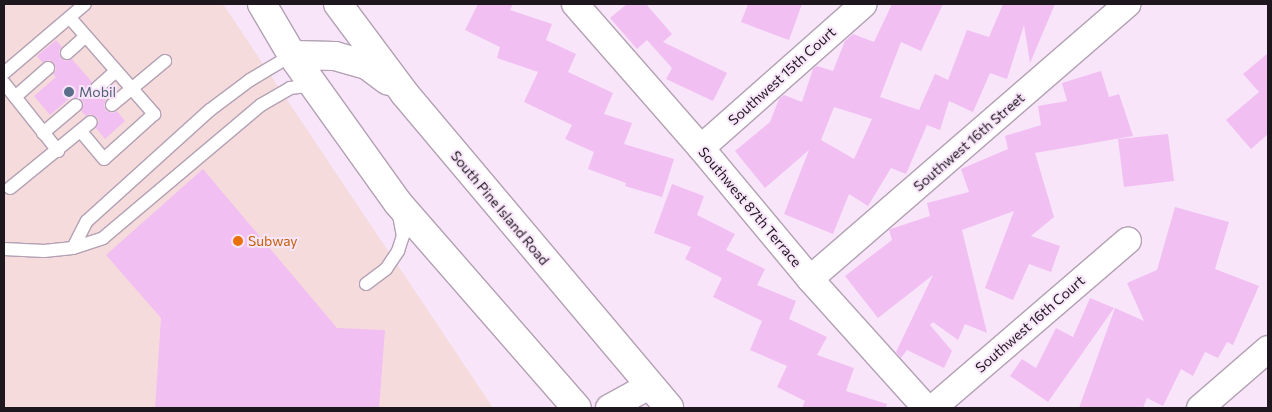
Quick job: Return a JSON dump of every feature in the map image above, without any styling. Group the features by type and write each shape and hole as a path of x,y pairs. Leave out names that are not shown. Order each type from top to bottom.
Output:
{"main road":[{"path":"262,4 292,55 398,203 577,408"},
{"name":"South Pine Island Road","path":"338,4 406,94 644,397 669,408"},
{"path":"292,55 336,56 368,65 406,94"}],"street":[{"name":"Southwest 15th Court","path":"701,148 864,4"},
{"name":"Southwest 16th Street","path":"810,279 1128,4"},
{"name":"Southwest 87th Terrace","path":"586,8 810,279 926,408"},
{"name":"Southwest 16th Court","path":"933,408 1128,240"},
{"path":"1200,408 1268,349"},
{"path":"609,408 644,397"}],"lane":[{"path":"4,73 85,4"},
{"path":"70,18 115,72 154,114 104,158 81,132"},
{"path":"67,53 85,37"},
{"path":"73,248 86,221 210,110 250,80 292,55"},
{"path":"112,105 165,61"},
{"path":"15,96 48,68"},
{"path":"97,88 115,72"},
{"path":"4,83 58,151"},
{"path":"4,249 44,251 73,248 103,238 260,104 290,88 313,85"},
{"path":"43,133 76,105"},
{"path":"10,188 58,151 91,122"},
{"path":"366,284 386,269 398,252 403,236 398,203"}],"shaded area":[{"path":"4,4 223,4 493,408 4,408"}],"building":[{"path":"478,4 513,4 510,10 552,24 546,40 576,54 568,72 613,93 604,114 632,123 624,144 674,159 662,197 625,186 626,183 588,169 594,152 565,139 572,125 524,102 538,72 497,58 500,47 465,30"},
{"path":"627,4 646,4 672,34 663,42 727,73 713,101 666,79 672,68 647,40 637,49 610,18"},
{"path":"748,4 802,4 789,40 741,22"},
{"path":"892,4 943,4 921,51 901,42 880,97 919,110 935,74 948,80 967,30 989,37 1003,4 1055,4 1030,63 1024,25 1007,79 990,73 973,112 949,101 940,130 927,125 906,174 891,168 868,206 849,194 833,234 784,214 809,150 765,188 735,151 770,122 779,99 784,95 802,102 813,69 817,66 833,71 845,41 853,34 874,42","holes":["834,107 872,119 854,159 821,140"]},
{"name":"Mobil","path":"56,40 62,47 59,51 61,58 65,61 72,59 92,82 89,86 91,93 95,96 102,94 106,99 104,106 106,111 113,113 117,111 125,121 105,139 96,128 99,121 97,117 90,114 86,116 81,111 84,103 79,98 70,98 50,115 34,96 56,77 53,74 56,70 54,63 50,60 42,62 37,56"},
{"path":"1268,53 1268,134 1251,149 1226,120 1259,92 1243,74"},
{"path":"1101,71 1109,97 1119,94 1133,136 1035,153 1054,217 1031,236 1060,246 1051,272 1029,264 1013,300 985,288 1014,211 962,230 987,333 965,324 958,340 933,322 930,325 952,351 944,368 907,350 901,358 896,352 933,275 878,318 845,276 892,240 889,230 930,216 927,203 969,192 961,169 1008,149 1005,136 1041,125 1038,106 1067,101 1062,83"},
{"path":"1168,134 1174,181 1124,187 1118,139"},
{"path":"203,169 337,328 385,330 379,408 155,408 161,318 106,255"},
{"path":"672,184 704,196 697,215 735,234 726,250 765,269 757,285 796,301 789,319 827,337 817,355 854,368 846,391 887,404 886,408 802,408 805,401 777,387 787,366 750,350 762,321 713,297 722,278 685,259 691,247 654,233"},
{"path":"1175,207 1229,222 1215,269 1259,286 1233,345 1227,342 1218,358 1205,352 1193,376 1181,369 1163,406 1147,398 1143,408 1079,408 1115,308 1144,321 1127,283 1157,270"},
{"path":"1090,298 1114,308 1048,402 1010,376 1022,359 1036,368 1056,328 1073,337"}],"place":[{"name":"Mobil","path":"69,92"},
{"name":"Subway","path":"238,241"}]}
